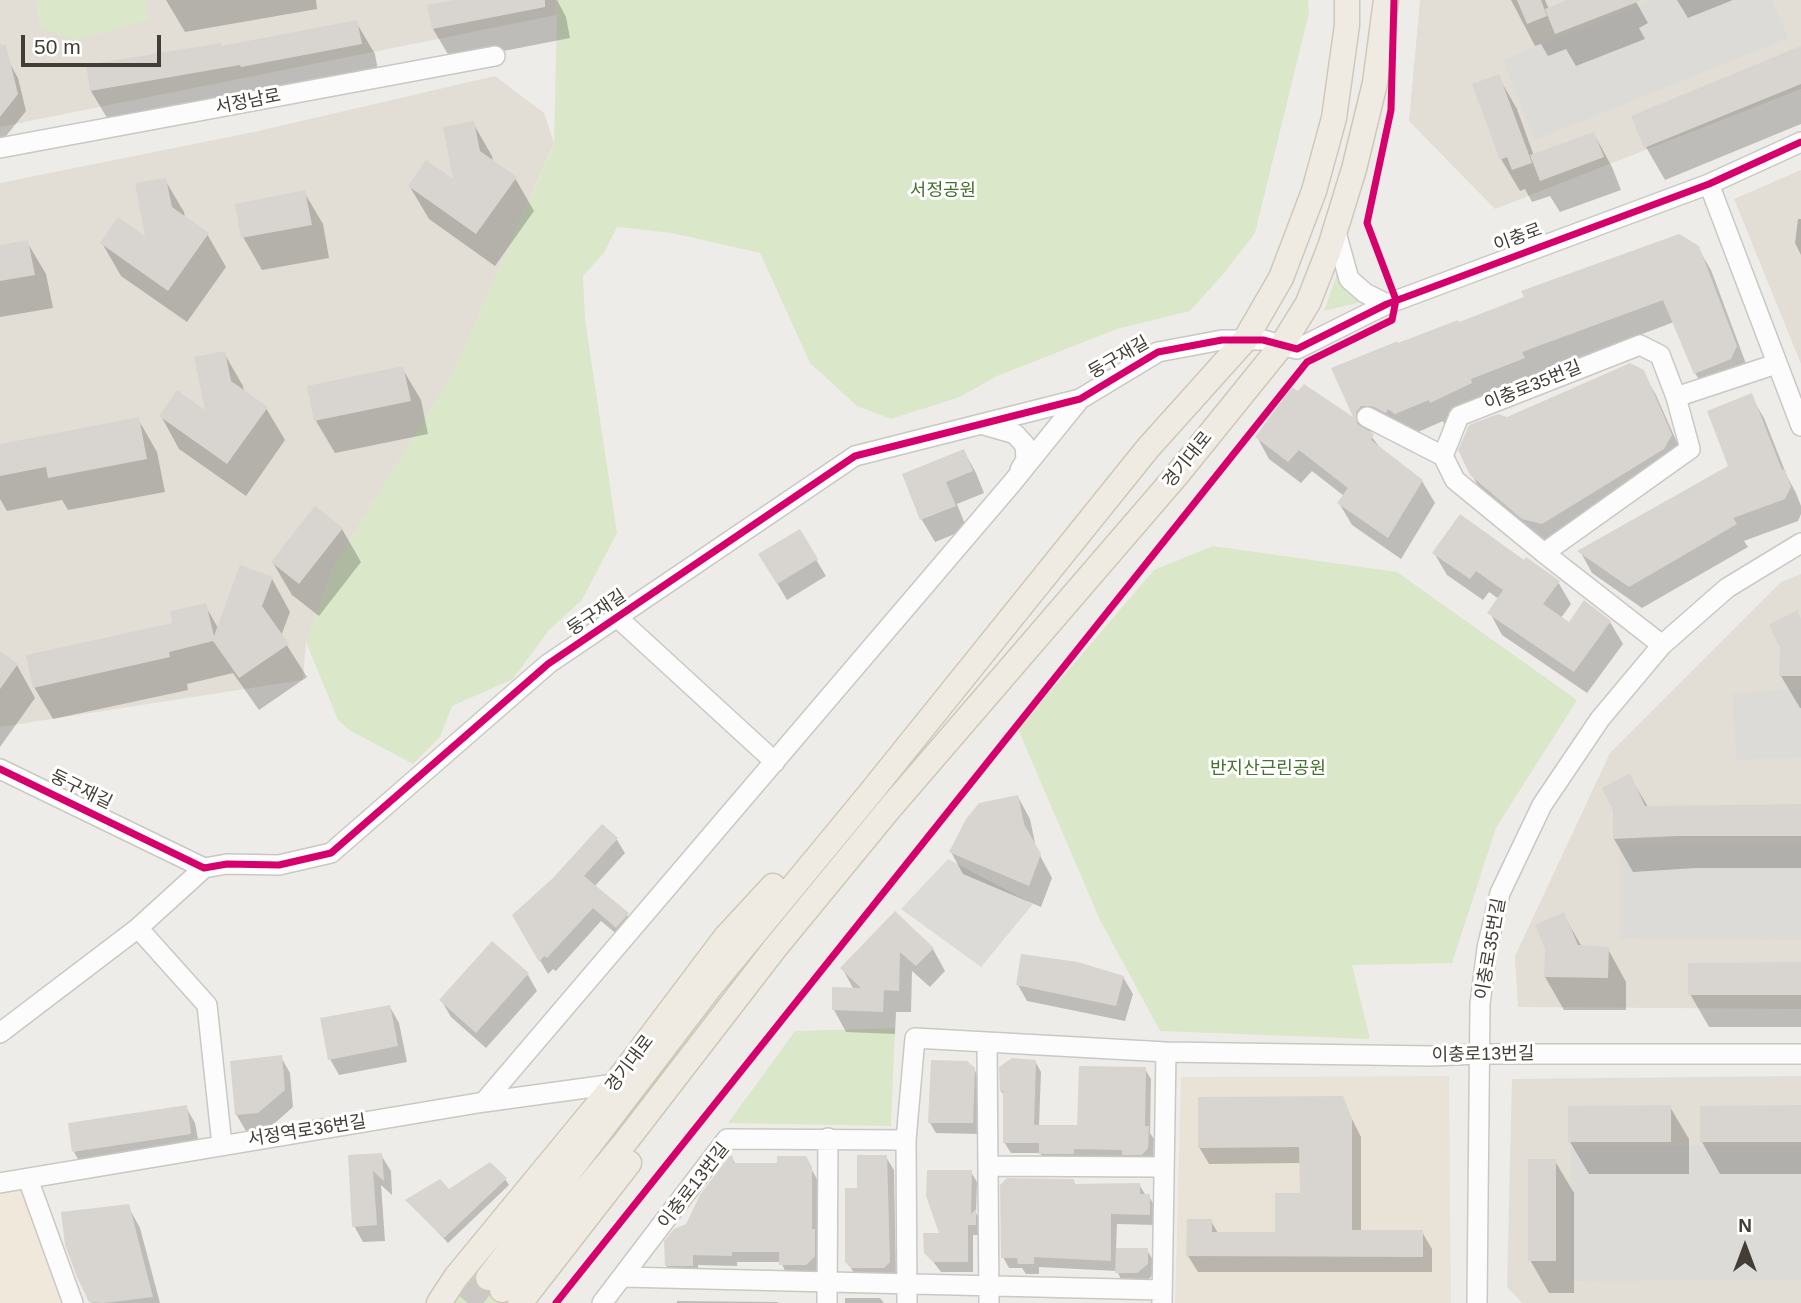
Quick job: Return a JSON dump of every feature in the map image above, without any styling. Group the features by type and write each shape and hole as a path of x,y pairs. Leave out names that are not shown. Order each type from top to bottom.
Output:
{"main road":[{"name":"경기대로","path":"511,1295 710,986 1148,448 1245,340 1281,278 1314,191 1334,118 1347,0"},
{"name":"경기대로","path":"511,1295 832,904 856,849 1176,476 1282,345 1308,303 1354,169 1375,83 1386,0"},
{"name":"경기대로","path":"439,1303 456,1277 615,1084 725,938 785,875 833,837"}],"street":[{"name":"서정남로","path":"0,148 495,56"},
{"name":"이충로","path":"1245,340 1263,340 1297,349 1387,304 1709,184 1801,142"},
{"path":"1709,184 1801,426"},
{"path":"1335,229 1349,279 1365,293 1387,304"},
{"name":"둥구재길","path":"0,769 204,868 226,864 279,865 331,853 548,664 855,456 1080,399 1158,352 1222,340 1245,340"},
{"name":"이충로35번길","path":"1443,456 1459,416 1640,345 1660,355 1676,397 1690,449 1544,552"},
{"path":"1676,397 1776,364"},
{"path":"484,1102 1012,483 1080,399"},
{"path":"1367,417 1443,456 1455,480 1662,645"},
{"path":"981,424 1015,434 1025,445 1026,460 1012,483"},
{"name":"이충로35번길","path":"1477,1303 1480,1004 1487,948 1500,893 1542,805 1600,719 1662,645 1727,588 1801,543"},
{"path":"618,618 775,762"},
{"path":"0,1033 138,928 204,868"},
{"path":"138,928 207,1005 222,1145"},
{"name":"이충로13번길","path":"907,1294 906,1140 915,1038 1166,1052 1431,1056 1801,1054"},
{"path":"987,1043 989,1294"},
{"path":"623,1277 827,1282 907,1294 1162,1296 1162,1167 1166,1052"},
{"name":"서정역로36번길","path":"0,1184 484,1102 615,1084"},
{"path":"827,1303 828,1138"},
{"name":"이충로13번길","path":"602,1303 727,1139 906,1140"},
{"path":"988,1166 1162,1167"},
{"path":"28,1179 73,1303"}],"shaded area":[{"path":"0,0 36,0 41,28 147,20 146,0 555,0 557,15 0,127"},
{"path":"1420,0 1801,0 1801,89 1495,209 1409,121"},
{"path":"1652,0 1772,0 1788,38 1535,140 1503,60"},
{"path":"495,76 544,113 554,143 453,374 335,564 306,642 303,680 0,727 0,183 254,132"},
{"path":"1801,170 1801,364 1734,199"},
{"path":"1801,574 1801,1009 1518,1007 1515,956 1610,753 1781,582"},
{"path":"1801,689 1801,757 1736,760 1733,693"},
{"path":"1620,843 1801,843 1801,940 1620,939"},
{"path":"948,859 1033,904 981,967 901,909"},
{"path":"1449,1076 1451,1303 1175,1303 1181,1077"},
{"path":"1801,1076 1801,1303 1522,1303 1507,1287 1512,1079"},
{"path":"1571,1146 1801,1146 1801,1280 1571,1281"},
{"path":"28,1179 73,1303 0,1303 0,1184"}],"green space":[{"path":"36,0 146,0 148,20 76,40 41,28"},
{"name":"서정공원","path":"555,0 1308,0 1309,13 1255,233 1190,311 1117,329 997,376 960,397 891,419 857,406 810,363 760,253 672,233 617,227 604,253 583,276 585,319 617,533 582,600 549,630 513,679 452,706 440,737 413,764 349,730 338,720 306,642 335,564 453,373 554,144 557,15"},
{"path":"1337,274 1349,293 1361,302 1324,311"},
{"name":"반지산근린공원","path":"1213,546 1397,572 1577,700 1496,828 1452,963 1352,965 1370,1039 1160,1031 1100,920 1018,729 1154,570"},
{"path":"895,1028 891,1126 728,1123 795,1031"},
{"path":"471,1265 511,1297 505,1303 452,1303"}],"building":[{"path":"454,0 545,0 545,7 432,29 427,5"},
{"path":"1517,0 1541,0 1547,16 1527,24"},
{"path":"1567,0 1640,1 1555,34 1545,9"},
{"path":"357,20 362,44 90,91 86,65 221,43 221,46"},
{"path":"0,45 6,45 18,94 0,117"},
{"path":"1801,46 1801,84 1644,148 1631,116"},
{"path":"1499,74 1532,163 1512,170 1507,157 1500,160 1472,84"},
{"path":"474,121 480,151 517,177 476,234 408,186 426,160 453,179 443,127"},
{"path":"1594,132 1604,157 1540,181 1530,155"},
{"path":"166,178 172,207 209,233 168,291 100,243 118,217 145,236 135,183"},
{"path":"305,190 312,225 241,238 235,204"},
{"path":"1679,234 1699,246 1737,346 1731,359 1694,374 1663,300 1522,352 1525,358 1471,379 1472,383 1430,403 1429,400 1395,414 1388,409 1386,413 1372,406 1361,406 1356,412 1357,424 1374,434 1371,440 1423,480 1388,538 1337,503 1348,488 1299,450 1288,462 1255,437 1292,387 1298,391 1304,384 1353,417 1331,368 1398,341 1458,320 1459,322 1524,297 1521,291"},
{"path":"28,240 35,275 0,281 0,245"},
{"path":"225,351 231,381 268,407 227,464 159,416 177,390 205,410 194,357"},
{"path":"1630,363 1644,370 1672,435 1664,449 1542,524 1522,519 1470,475 1458,450 1469,425 1498,414 1507,417"},
{"path":"403,366 411,401 314,421 307,386"},
{"path":"1752,393 1791,487 1785,499 1733,518 1737,524 1629,587 1577,551 1728,466 1707,411"},
{"path":"139,417 147,459 48,478 46,467 0,476 0,444"},
{"path":"964,449 973,471 946,482 956,506 920,520 902,474"},
{"path":"315,506 343,528 299,584 271,562"},
{"path":"1460,514 1524,560 1526,557 1560,581 1543,604 1569,622 1584,600 1611,621 1574,672 1487,613 1503,590 1476,571 1470,579 1432,553"},
{"path":"800,529 818,559 777,584 758,554"},
{"path":"240,565 273,577 262,606 289,644 239,678 213,641 169,652 170,657 33,688 26,655 172,623 170,611 206,603 214,636"},
{"path":"1797,610 1801,619 1801,676 1779,676 1780,648 1769,625"},
{"path":"0,651 18,664 0,689"},
{"path":"1630,773 1645,806 1801,804 1801,836 1613,839 1613,811 1602,788"},
{"path":"1018,795 1024,824 1041,854 1029,886 949,852 966,819 979,803"},
{"path":"602,824 618,838 584,876 629,913 616,928 593,908 547,958 544,956 539,962 512,915 553,878"},
{"path":"895,911 934,948 916,966 900,952 899,991 884,990 883,1012 832,1010 832,987 861,988 840,968"},
{"path":"1564,912 1578,945 1609,947 1608,978 1544,977 1545,949 1535,925"},
{"path":"492,941 529,973 476,1033 439,1000"},
{"path":"1021,954 1078,962 1124,976 1116,1006 1016,985"},
{"path":"1801,962 1801,995 1688,995 1688,963"},
{"path":"390,1005 398,1046 328,1060 320,1018"},
{"path":"282,1055 285,1090 258,1113 235,1115 230,1061"},
{"path":"1012,1058 1036,1060 1034,1125 1077,1125 1079,1066 1146,1067 1145,1126 1149,1126 1148,1148 1142,1155 1122,1155 1122,1150 1074,1149 1074,1154 1039,1154 1039,1143 1003,1143 1003,1091 1000,1091 999,1067"},
{"path":"931,1060 967,1061 975,1068 973,1123 928,1123"},
{"path":"1343,1096 1352,1119 1352,1230 1423,1230 1423,1257 1186,1256 1187,1219 1212,1219 1212,1232 1275,1232 1275,1193 1300,1193 1299,1147 1198,1148 1198,1097"},
{"path":"187,1105 191,1134 72,1152 68,1123"},
{"path":"1671,1105 1671,1142 1568,1142 1568,1106"},
{"path":"1801,1105 1801,1142 1700,1142 1700,1106"},
{"path":"382,1153 384,1181 373,1171 377,1225 352,1227 348,1155"},
{"path":"857,1155 887,1155 890,1262 884,1268 851,1268 845,1262 845,1188 857,1188"},
{"path":"729,1156 733,1156 733,1163 777,1163 777,1156 806,1156 812,1167 815,1256 806,1265 779,1265 779,1252 732,1252 732,1256 693,1255 693,1266 665,1266 664,1241 674,1229 686,1224 700,1195"},
{"path":"1528,1159 1556,1159 1556,1261 1528,1261"},
{"path":"490,1162 507,1178 444,1238 405,1200 440,1179 449,1189"},
{"path":"927,1170 972,1170 971,1214 976,1209 976,1225 968,1225 968,1262 933,1262 924,1253 923,1233 939,1233 926,1196"},
{"path":"1007,1178 1074,1179 1075,1184 1140,1183 1140,1194 1150,1194 1150,1215 1111,1214 1111,1261 1034,1257 1034,1264 1018,1264 1017,1258 1001,1258 1000,1185"},
{"path":"129,1204 153,1297 104,1303 89,1302 65,1245 61,1212"},
{"path":"1116,1248 1148,1248 1148,1264 1137,1273 1115,1273"}],"tunnel":[{"path":"468,1303 488,1278"}],"cycle path":[{"path":"556,1303 1307,362 1392,320 1396,300 1367,223 1391,110 1394,0"},
{"path":"0,769 204,868 227,864 279,865 331,853 548,664 855,456 1080,399 1158,352 1222,340 1263,340 1297,349 1387,304 1709,184 1801,142"}]}
